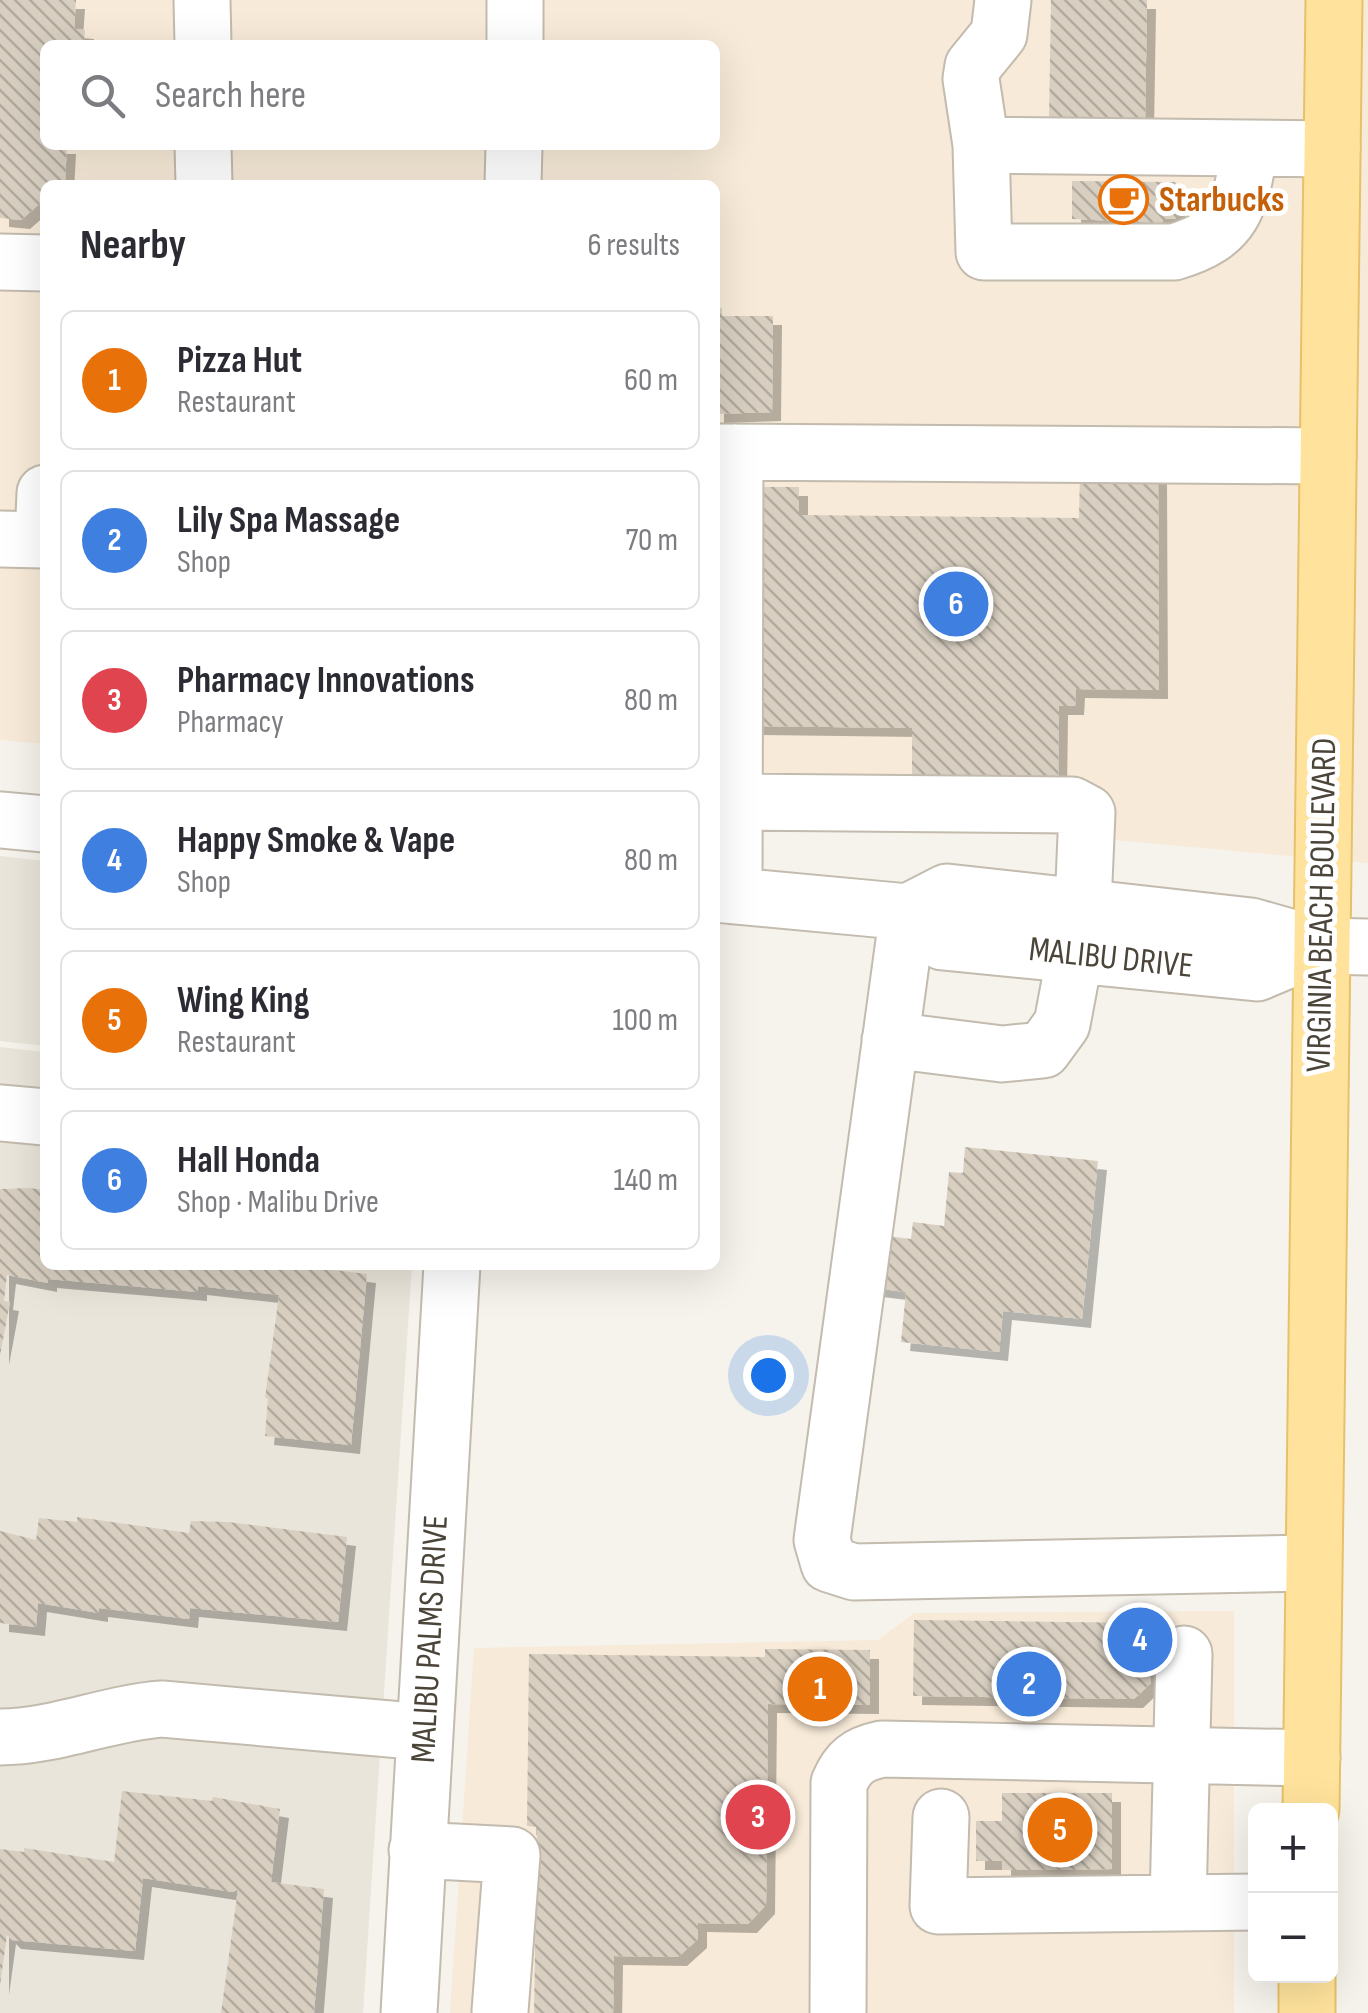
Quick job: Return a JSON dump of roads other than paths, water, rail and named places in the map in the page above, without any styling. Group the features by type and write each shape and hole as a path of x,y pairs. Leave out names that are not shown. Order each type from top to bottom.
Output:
{"main road":[{"name":"VIRGINIA BEACH BOULEVARD","path":"1311,1784 1312,1563 1345,946 1328,456 1334,0"},
{"path":"1306,2013 1307,1983"}],"street":[{"path":"202,0 203,40"},
{"path":"515,0 515,40"},
{"path":"1003,0 999,34 973,66 971,79 981,146 984,252 1174,252 1195,246 1226,226 1236,210 1250,148"},
{"path":"981,146 1332,150"},
{"path":"203,150 204,180"},
{"path":"513,180 514,150"},
{"path":"0,262 40,263"},
{"path":"725,895 734,802 725,703 725,452 1328,456"},
{"path":"0,539 40,540"},
{"path":"734,802 1072,806 1086,813 1079,930 1062,1024 1043,1050 1002,1054 890,1040"},
{"path":"0,820 40,824"},
{"name":"MALIBU DRIVE","path":"725,895 908,912 947,892 1079,930 1251,926 1345,946"},
{"path":"908,912 822,1540 829,1564 854,1572 1312,1563"},
{"path":"0,1113 40,1117"},
{"name":"MALIBU PALMS DRIVE","path":"409,2008 452,1270"},
{"path":"1178,1903 1184,1654"},
{"path":"0,1737 68,1728 120,1712 162,1709 424,1732"},
{"path":"838,2013 839,1783 846,1766 862,1753 882,1749 1180,1756 1311,1784"},
{"path":"941,1816 938,1906 1248,1902"},
{"path":"409,2008 500,2012 512,1855 418,1850"}],"place":[{"name":"Starbucks","path":"1124,200"},
{"name":"Hall Honda","path":"956,604"},
{"name":"Happy Smoke & Vape","path":"1140,1640"},
{"name":"Lily Spa Massage","path":"1029,1684"},
{"name":"Pizza Hut","path":"820,1689"},
{"name":"Pharmacy Innovations","path":"758,1817"},
{"name":"Wing King","path":"1060,1830"}]}
